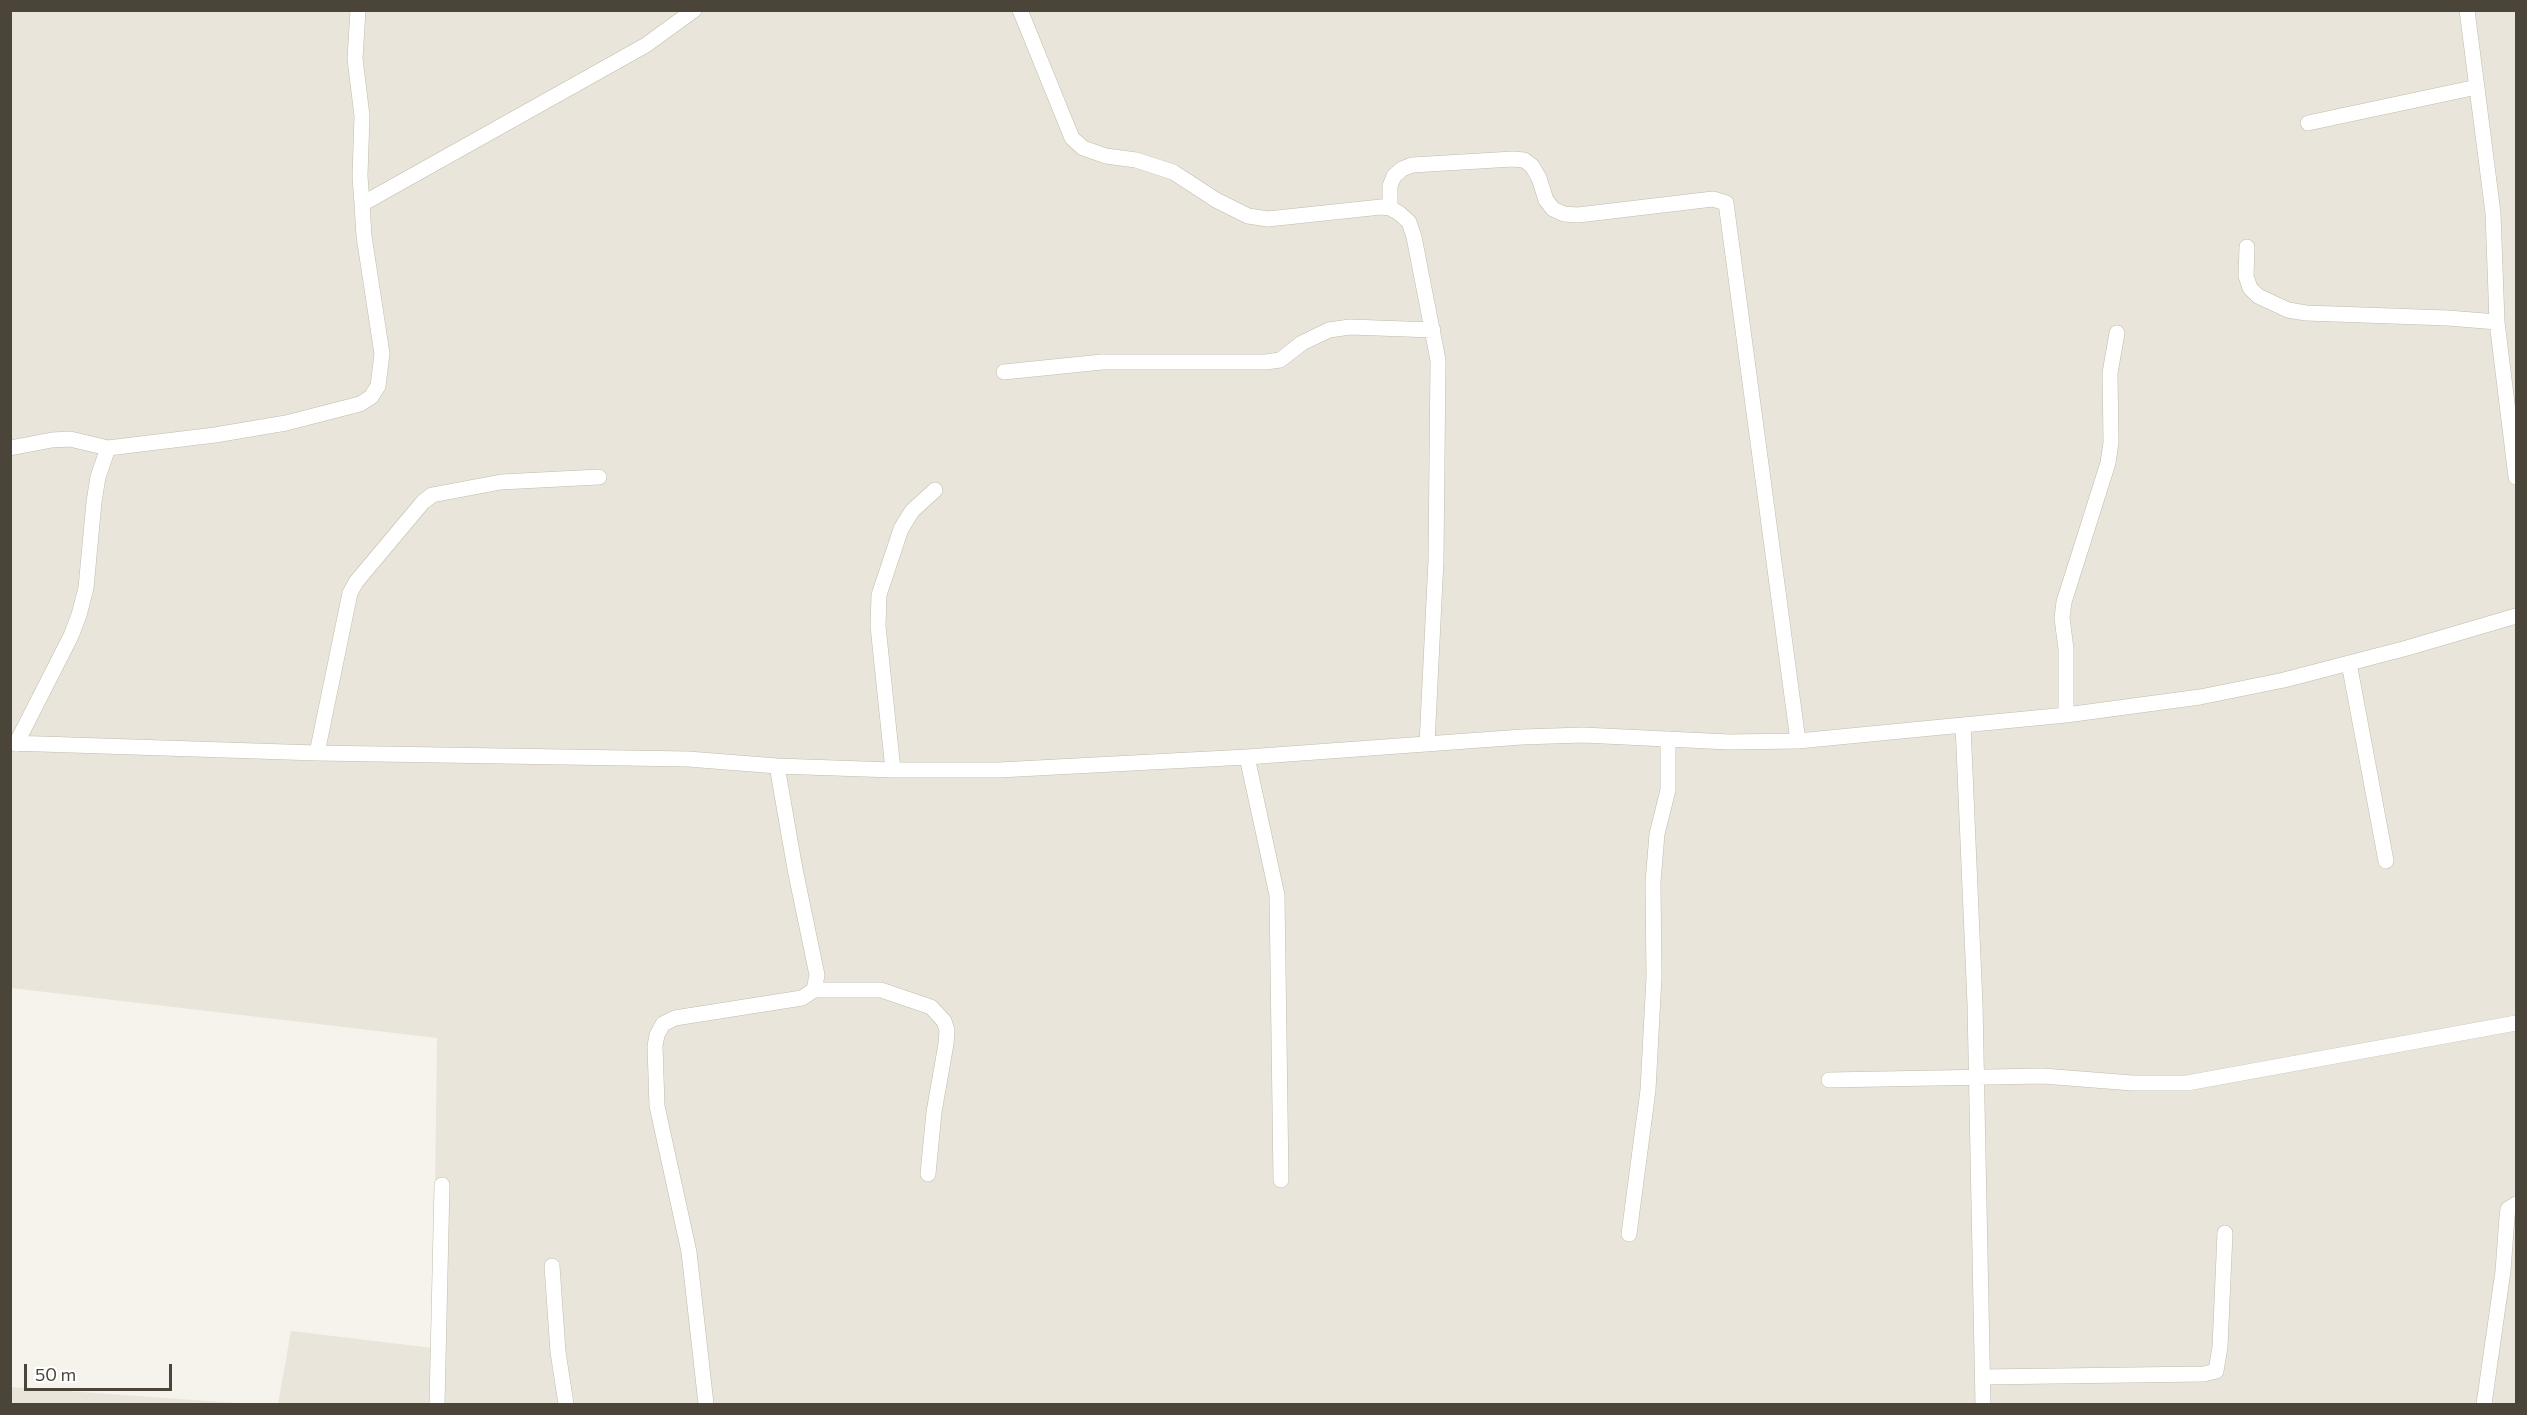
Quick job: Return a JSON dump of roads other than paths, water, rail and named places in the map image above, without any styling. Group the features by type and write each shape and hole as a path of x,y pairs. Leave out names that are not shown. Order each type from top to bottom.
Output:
{"street":[{"path":"10,448 70,439 108,448 215,435 286,423 360,404 371,398 378,386 382,354 364,236 360,176 362,116 355,59 358,10"},
{"path":"362,204 646,45 694,10"},
{"path":"1020,10 1072,138 1083,148 1106,156 1136,160 1173,172 1216,200 1248,216 1268,219 1390,208 1408,222 1414,237 1438,360 1436,560 1427,744"},
{"path":"2467,10 2493,213 2497,322 2517,477"},
{"path":"2308,123 2477,87"},
{"path":"1390,208 1390,186 1394,176 1402,169 1412,165 1513,159 1524,160 1532,166 1539,178 1546,200 1553,209 1564,214 1578,215 1713,199 1726,203 1797,741"},
{"path":"2247,247 2246,276 2250,288 2258,296 2288,310 2306,313 2401,315 2497,322"},
{"path":"1004,372 1102,362 1266,362 1280,360 1302,343 1329,330 1350,327 1433,330"},
{"path":"2066,715 2066,649 2062,618 2064,602 2108,463 2110,373 2117,333"},
{"path":"108,448 94,502 86,588 79,615 71,636 13,744 317,753 688,759 777,766 893,770 999,770 1247,757 1583,735 1729,742 1797,741 2066,715 2200,697 2349,663 2517,615"},
{"path":"317,753 350,593 356,582 423,502 432,495 501,482 599,477"},
{"path":"893,770 878,626 879,595 905,520 935,490"},
{"path":"2349,663 2386,861"},
{"path":"1963,725 1977,1075 1983,1404"},
{"path":"1629,1234 1648,1090 1654,977 1653,882 1657,834 1668,790 1668,739"},
{"path":"1247,757 1277,895 1281,1180"},
{"path":"777,766 817,975 814,990"},
{"path":"706,1404 689,1252 657,1106 654,1076 657,1035 663,1024 675,1018 802,998 814,990 881,990 931,1007 944,1021 946,1044 934,1112 928,1174"},
{"path":"1829,1080 1977,1075 2043,1076 2132,1083 2187,1083 2517,1023"},
{"path":"437,1404 442,1185"},
{"path":"2484,1404 2503,1271 2508,1209 2517,1203"},
{"path":"1983,1377 2204,1374 2216,1371 2219,1366 2225,1233"},
{"path":"552,1266 558,1352 566,1404"}]}
